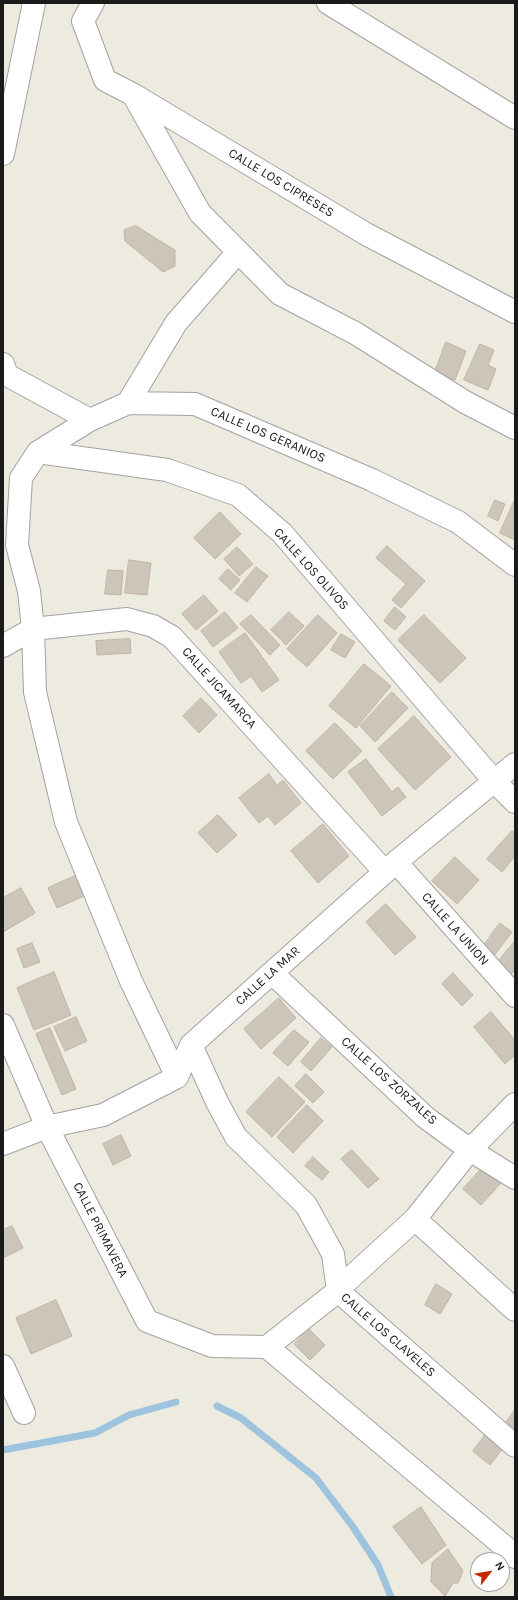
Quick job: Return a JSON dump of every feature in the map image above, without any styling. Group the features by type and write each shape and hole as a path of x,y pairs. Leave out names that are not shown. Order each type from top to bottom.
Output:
{"street":[{"path":"3,154 34,3"},
{"path":"328,3 515,118"},
{"name":"CALLE LOS CIPRESES","path":"85,9 105,80 134,95 366,234 515,312"},
{"path":"134,95 200,213 280,294 355,333 465,402 515,428"},
{"path":"128,403 176,323 238,252"},
{"path":"3,364 7,375 90,420"},
{"name":"CALLE LOS GERANIOS","path":"33,628 29,591 17,545 21,478 38,452 90,420 128,403 195,404 372,480 458,522 515,565"},
{"name":"CALLE LOS OLIVOS","path":"38,452 167,470 238,496 282,533 495,782 515,802"},
{"name":"CALLE JICAMARCA","path":"3,646 33,628 127,619 153,626 172,637 391,867"},
{"path":"3,1144 47,1127 103,1115 177,1077 131,981 66,822 35,692 33,628"},
{"name":"CALLE LA MAR","path":"177,1077 191,1045 391,867 515,764"},
{"name":"CALLE LA UNION","path":"391,867 515,996"},
{"name":"CALLE LOS ZORZALES","path":"272,973 425,1117 470,1150 515,1178"},
{"name":"CALLE PRIMAVERA","path":"3,1025 47,1127 147,1321 212,1346 267,1347"},
{"name":"CALLE LOS CLAVELES","path":"191,1045 217,1102 236,1137 306,1205 333,1254 338,1291 515,1446"},
{"path":"514,1553 267,1347 338,1291 415,1219 470,1150 515,1104"},
{"path":"415,1219 515,1310"},
{"path":"3,1366 24,1413"}],"building":[{"path":"136,226 175,250 175,266 163,272 125,241 124,230"},
{"path":"446,342 466,351 455,380 435,372"},
{"path":"480,344 494,350 488,365 496,369 488,390 464,380"},
{"path":"515,499 515,540 500,533"},
{"path":"495,500 505,504 498,521 488,516"},
{"path":"220,512 241,534 215,559 194,538"},
{"path":"387,546 425,581 401,608 392,600 406,584 376,558"},
{"path":"237,547 253,564 239,576 224,559"},
{"path":"129,560 151,563 147,595 125,593"},
{"path":"256,567 268,576 247,602 235,593"},
{"path":"228,569 240,580 231,590 219,579"},
{"path":"108,570 123,571 121,595 105,594"},
{"path":"204,595 218,611 196,630 182,614"},
{"path":"395,607 406,617 395,630 384,621"},
{"path":"225,612 238,628 213,647 201,631"},
{"path":"289,612 304,626 286,645 271,630"},
{"path":"251,615 280,645 270,655 240,624"},
{"path":"318,615 337,633 307,667 287,649"},
{"path":"424,615 466,658 440,683 398,640"},
{"path":"245,633 279,680 262,692 251,676 241,683 219,652"},
{"path":"341,634 355,642 345,658 331,650"},
{"path":"130,639 131,653 97,655 96,641"},
{"path":"364,664 391,686 356,728 329,706"},
{"path":"392,692 408,708 375,742 360,726"},
{"path":"201,698 217,715 199,733 183,716"},
{"path":"414,716 451,757 415,790 378,749"},
{"path":"335,723 362,751 333,779 306,751"},
{"path":"366,759 392,792 398,787 406,797 382,816 348,772"},
{"path":"269,774 277,785 283,780 301,803 275,825 268,816 259,823 239,798"},
{"path":"218,815 237,835 217,853 198,833"},
{"path":"323,824 349,856 318,883 291,851"},
{"path":"512,831 515,833 515,856 502,872 487,859"},
{"path":"455,857 479,880 457,904 432,881"},
{"path":"77,875 86,895 57,908 48,888"},
{"path":"21,888 35,913 3,932 3,898"},
{"path":"386,904 416,937 395,955 366,922"},
{"path":"500,923 512,932 493,957 482,948"},
{"path":"515,941 515,969 510,976 496,964"},
{"path":"32,943 40,962 24,968 17,949"},
{"path":"54,972 71,1015 34,1030 17,988"},
{"path":"453,973 473,995 462,1006 442,984"},
{"path":"279,998 296,1018 261,1049 244,1029"},
{"path":"491,1012 515,1040 515,1055 505,1064 474,1027"},
{"path":"76,1017 87,1041 65,1051 54,1027"},
{"path":"50,1028 76,1089 62,1095 36,1034"},
{"path":"294,1030 309,1042 288,1066 273,1053"},
{"path":"321,1038 332,1047 311,1071 301,1062"},
{"path":"306,1074 324,1092 313,1103 295,1086"},
{"path":"279,1077 305,1102 272,1137 246,1112"},
{"path":"307,1105 323,1121 293,1153 277,1137"},
{"path":"121,1135 131,1156 113,1165 103,1144"},
{"path":"352,1150 379,1179 368,1188 341,1159"},
{"path":"313,1157 329,1172 322,1180 305,1166"},
{"path":"483,1167 501,1183 481,1205 463,1189"},
{"path":"12,1226 23,1248 3,1258 3,1230"},
{"path":"436,1284 452,1294 440,1314 425,1305"},
{"path":"56,1300 72,1336 31,1354 16,1318"},
{"path":"309,1329 325,1345 310,1360 294,1344"},
{"path":"515,1410 515,1433 504,1425"},
{"path":"486,1434 503,1448 490,1465 473,1451"},
{"path":"421,1507 446,1545 422,1564 393,1527"},
{"path":"448,1549 463,1571 458,1583 453,1583 445,1596 431,1582 432,1563"}],"waterway":[{"path":"3,1450 95,1433 129,1415 176,1402"},
{"path":"217,1406 241,1418 316,1478 353,1527 378,1565 391,1597"}]}
